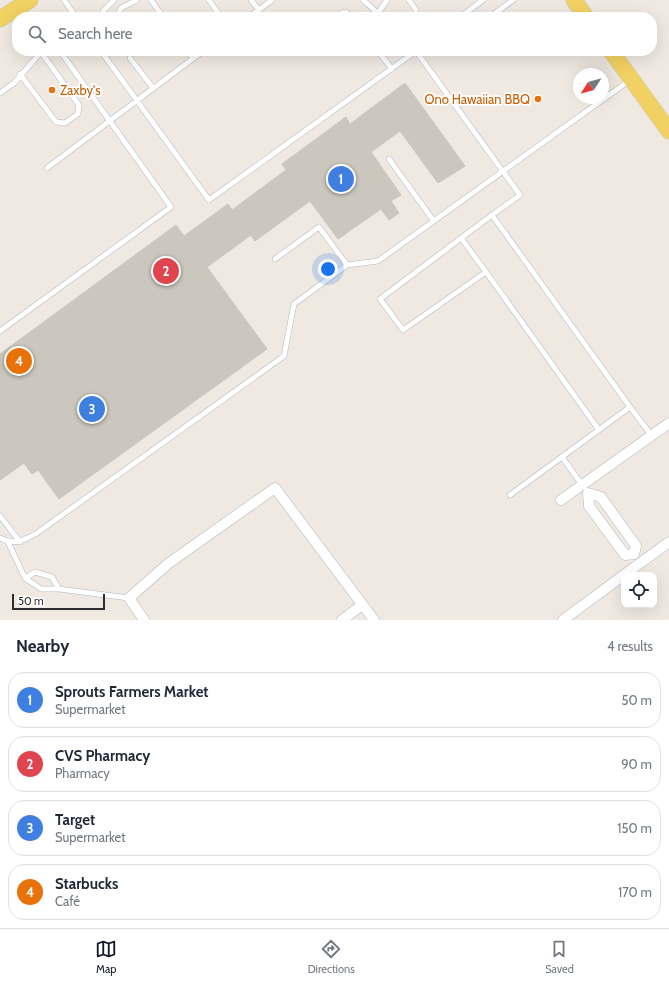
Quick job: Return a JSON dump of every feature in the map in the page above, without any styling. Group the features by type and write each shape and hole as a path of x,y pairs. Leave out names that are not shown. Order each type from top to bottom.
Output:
{"main road":[{"path":"0,19 30,0"},
{"path":"574,0 582,12"},
{"path":"614,56 669,132"}],"street":[{"path":"560,500 585,489 669,423"},
{"path":"144,620 129,598 168,563 275,488 374,620"},
{"path":"585,489 601,497 636,546 634,554"},
{"path":"585,489 590,506 625,555 634,554"},
{"path":"628,572 669,542"},
{"path":"634,554 641,563"},
{"path":"563,620 621,577"},
{"path":"342,620 362,605"}],"lane":[{"path":"64,0 72,12"},
{"path":"103,12 114,0"},
{"path":"119,12 121,8 137,0"},
{"path":"151,0 160,12"},
{"path":"209,0 217,12"},
{"path":"251,0 259,10"},
{"path":"256,12 272,0"},
{"path":"363,0 377,12"},
{"path":"381,12 387,0"},
{"path":"409,0 416,10"},
{"path":"467,12 483,0"},
{"path":"497,12 513,0"},
{"path":"0,93 14,83 20,74 37,56"},
{"path":"20,74 56,122 65,123 78,114 79,105 45,56"},
{"path":"0,331 171,207 64,56"},
{"path":"105,56 209,200 409,56"},
{"path":"47,168 196,56"},
{"path":"382,56 392,69"},
{"path":"420,56 520,195 380,299 403,330 486,272"},
{"path":"130,58 153,88"},
{"path":"0,538 8,542 20,542 37,533 284,356 294,304 347,265 378,261 432,220 631,80"},
{"path":"389,159 432,220"},
{"path":"492,215 652,436"},
{"path":"275,259 319,227 347,265"},
{"path":"461,238 599,430"},
{"path":"510,495 630,407"},
{"path":"562,457 585,489"},
{"path":"0,516 20,542"},
{"path":"8,542 25,578 41,589 59,589 129,598"},
{"path":"25,578 35,572 52,577 59,589"}],"building":[{"path":"405,83 465,166 438,183 400,131 371,152 401,195 391,201 399,213 389,220 381,209 338,239 310,201 255,241 232,210 286,170 282,164 346,117 350,124"},
{"path":"228,204 251,235 207,267 184,236"},
{"path":"176,225 267,349 59,499 38,470 32,474 24,463 0,480 0,354"}],"place":[{"name":"Zaxby's","path":"52,90"},
{"name":"Ono Hawaiian BBQ","path":"538,99"},
{"name":"Sprouts Farmers Market","path":"341,179"},
{"name":"CVS Pharmacy","path":"166,271"},
{"name":"Starbucks","path":"19,361"},
{"name":"Target","path":"92,409"}]}
